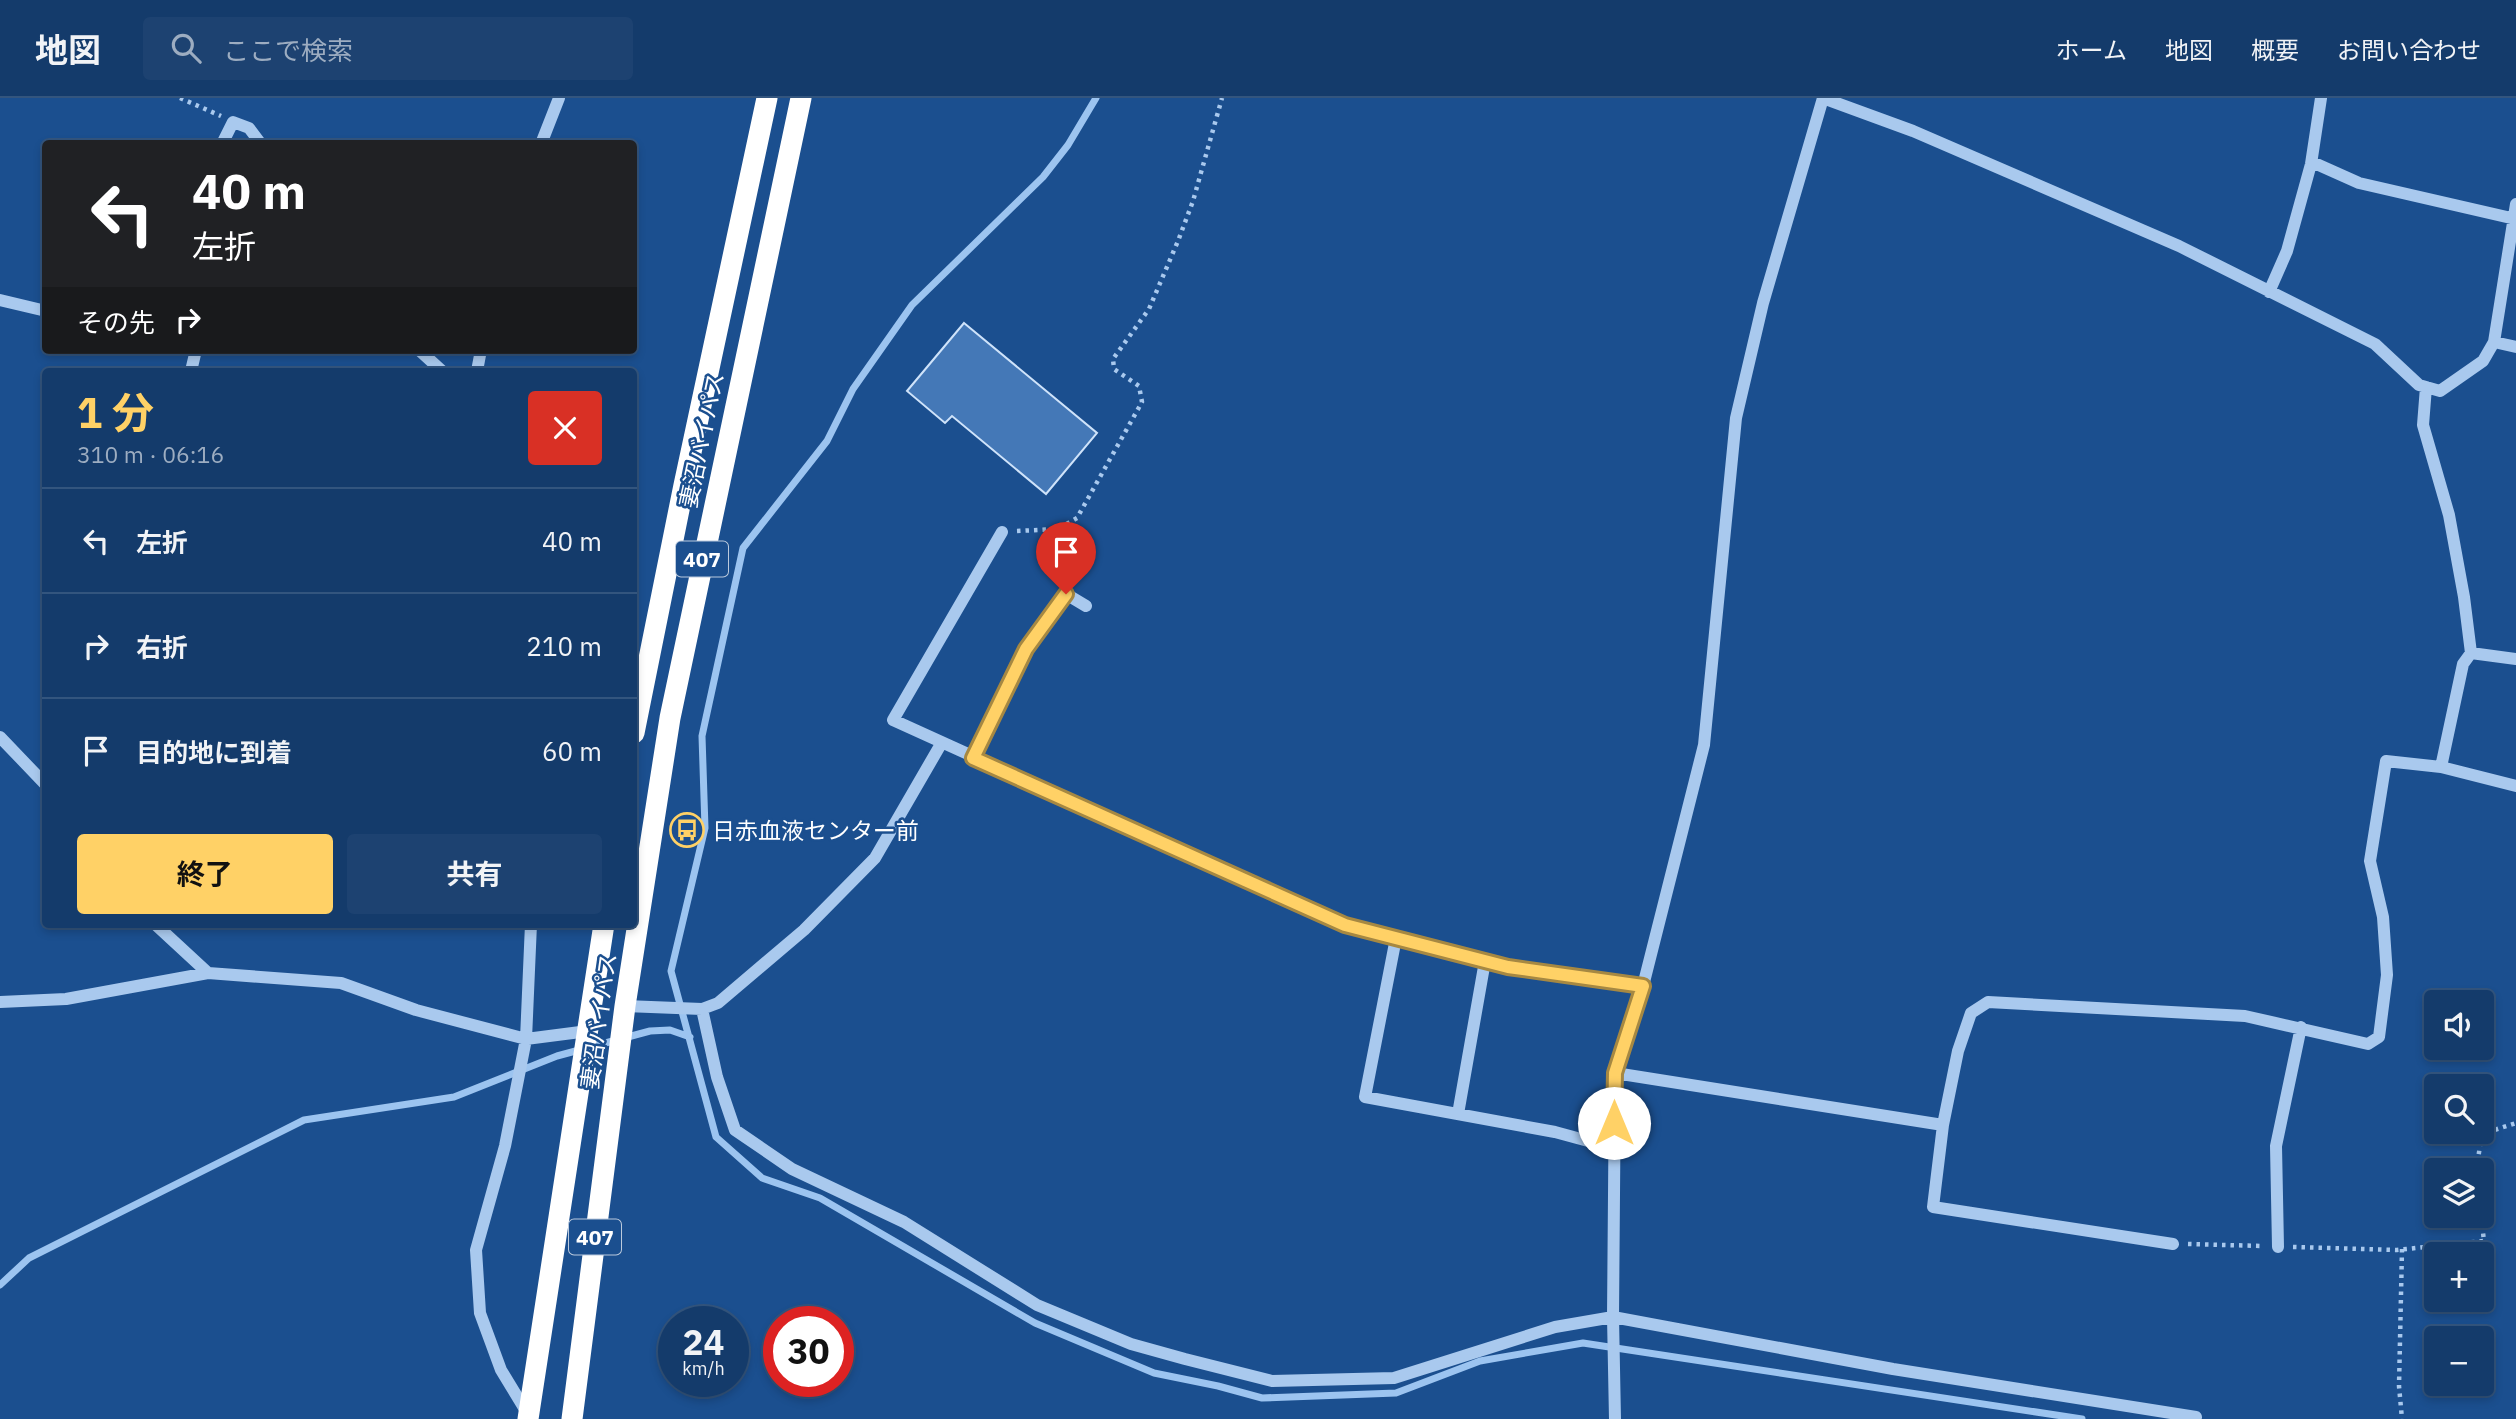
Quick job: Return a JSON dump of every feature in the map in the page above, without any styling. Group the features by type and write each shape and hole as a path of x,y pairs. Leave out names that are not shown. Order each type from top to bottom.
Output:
{"highway":[{"name":"妻沼バイパス","path":"637,718 767,98"},
{"name":"妻沼バイパス","path":"572,1419 624,1015 670,718 801,98"},
{"name":"妻沼バイパス","path":"529,1418 603,928"}],"street":[{"path":"543,140 559,98"},
{"path":"1615,1419 1615,1073 1643,986 1704,745 1736,418 1763,303 1823,98 1913,131 2179,246 2375,344 2419,385 2440,391 2483,361 2494,342 2516,204"},
{"path":"2269,292 2287,251 2312,162 2321,98"},
{"path":"224,140 233,122 249,128 258,140"},
{"path":"2312,162 2359,183 2515,219"},
{"path":"0,300 42,310"},
{"path":"2494,342 2516,346"},
{"path":"423,354 439,368"},
{"path":"2426,387 2423,425 2449,515 2464,597 2470,653 2463,664 2441,767"},
{"path":"1002,532 893,720 1345,925 1508,967 1643,986"},
{"path":"973,758 1026,649 1066,594 1086,606"},
{"path":"2470,653 2516,659"},
{"path":"0,737 42,781"},
{"path":"624,1015 666,1008 700,1009 718,1003 804,930 875,858 941,744"},
{"path":"2173,1244 1933,1207 1943,1125 1958,1051 1971,1013 1988,1002 2211,1013 2245,1016 2301,1027 2368,1044 2379,1037 2387,975 2383,917 2370,861 2386,761 2441,767 2516,786"},
{"path":"159,928 208,973"},
{"path":"529,1418 501,1370 480,1312 476,1251 505,1146 526,1039 531,928"},
{"path":"1396,938 1365,1097 1555,1132 1614,1148"},
{"path":"1458,1114 1485,961"},
{"path":"0,1002 66,999 208,973 341,983 416,1010 526,1039 588,1032"},
{"path":"700,1009 717,1077 736,1130 792,1169 904,1222 1037,1305 1131,1344 1272,1381 1394,1378 1555,1327 1613,1317 1893,1369 2196,1417"},
{"path":"2278,1247 2276,1146 2301,1027"},
{"path":"1615,1073 1943,1125"}],"path":[{"path":"180,98 233,122"},
{"path":"1002,532 1058,528 1077,518 1142,402 1139,386 1114,369 1112,359 1149,309 1193,201 1222,98"},
{"path":"2478,1158 2482,1134 2516,1124"},
{"path":"2173,1244 2402,1250 2484,1241 2482,1228"},
{"path":"2402,1250 2399,1386 2402,1419"}],"building":[{"path":"964,323 1097,433 1046,494 952,416 945,423 907,391"}],"waterway":[{"path":"1096,98 1068,145 1043,177 912,305 853,389 827,441 743,548 702,736 705,828 671,971 716,1137 762,1178 820,1198 1035,1323 1154,1373 1262,1398 1396,1393 1480,1361 1583,1343 2082,1419"},
{"path":"0,1285 29,1258 304,1120 454,1097 557,1056 650,1031 670,1030 690,1037"}],"place":[{"name":"日赤血液センター前","path":"687,830"}],"route":[{"path":"1066,594 1026,649 973,758 1345,925 1508,967 1643,986 1615,1073 1614,1123"}]}
